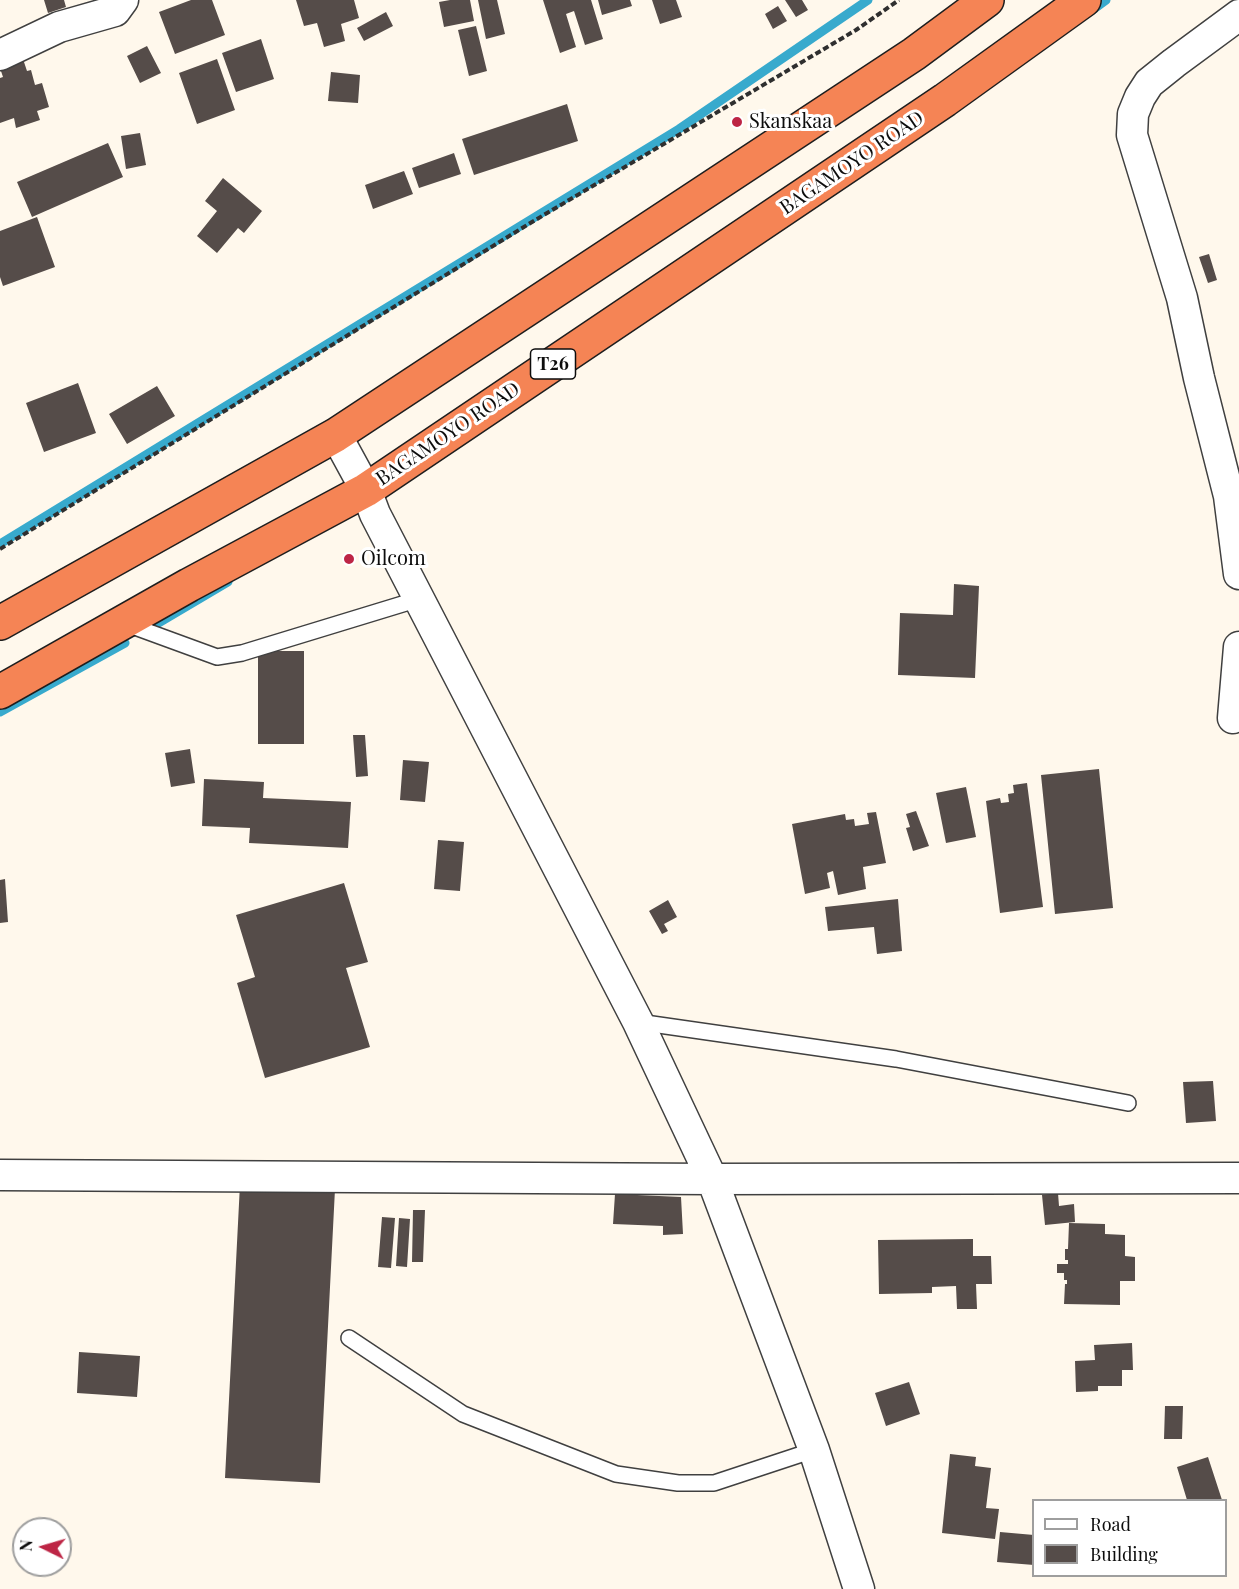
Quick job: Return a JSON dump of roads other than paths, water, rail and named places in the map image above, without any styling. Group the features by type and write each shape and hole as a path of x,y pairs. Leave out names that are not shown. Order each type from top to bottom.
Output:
{"highway":[{"path":"0,622 336,435 914,54 987,0"},
{"name":"BAGAMOYO ROAD","path":"0,692 123,622 366,490 945,100 1084,0"}],"street":[{"path":"0,55 59,27 115,11 123,0"},
{"path":"1239,15 1149,83 1133,114 1132,135 1182,298 1199,378 1229,496 1239,574"},
{"path":"336,435 638,1022 712,1179 814,1450 859,1589"},
{"path":"1233,718 1239,647"},
{"path":"0,1175 712,1179 1239,1178"}],"lane":[{"path":"123,622 217,657 242,653 419,599"},
{"path":"638,1022 896,1059 1128,1103"},
{"path":"349,1338 463,1414 616,1474 678,1483 714,1483 814,1450"}],"waterway":[{"path":"0,544 679,129 868,0"},
{"path":"1091,11 1106,0"},
{"path":"157,624 228,582"},
{"path":"0,712 125,643"}],"place":[{"name":"Skanskaa","path":"737,122"},
{"name":"Oilcom","path":"349,559"}]}
